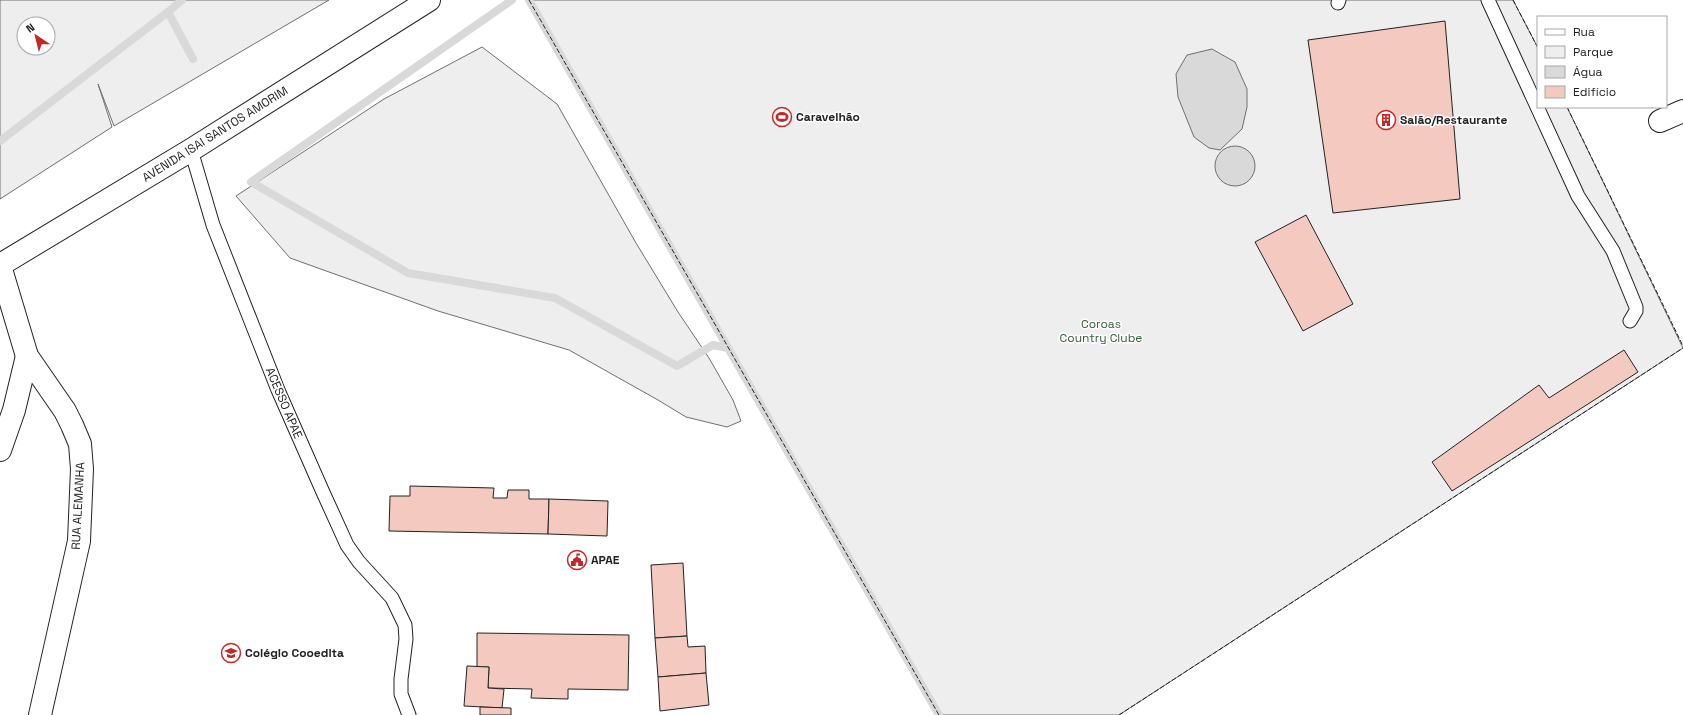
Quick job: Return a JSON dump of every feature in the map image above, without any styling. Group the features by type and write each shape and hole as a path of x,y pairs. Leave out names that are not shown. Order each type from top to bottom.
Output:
{"street":[{"name":"AVENIDA ISAI SANTOS AMORIM","path":"0,265 191,150 429,0"},
{"path":"1660,121 1683,111"},
{"name":"RUA ALEMANHA","path":"0,265 27,356 65,411 80,444 82,468 79,542 40,715"},
{"path":"0,450 14,410 27,356"}],"lane":[{"path":"1488,0 1537,107"},
{"path":"1538,108 1578,196 1613,251 1636,307 1636,311 1630,322"},
{"name":"ACESSO APAE","path":"191,150 213,225 278,390 322,490 347,545 359,562 392,598 400,611 405,625 406,639 401,679 402,694 409,715"}],"green space":[{"path":"0,0 329,0 114,126 98,84 112,127 0,199"},
{"name":"Coroas Country Clube","path":"529,0 1513,0 1537,46 1537,108 1567,108 1683,348 1119,715 939,715"},
{"path":"482,47 557,104 636,243 678,312 709,358 733,400 741,421 727,427 686,417 569,350 438,311 290,258 236,196 384,99"}],"water":[{"path":"1212,49 1235,62 1247,89 1247,107 1242,129 1220,150 1209,148 1194,137 1178,97 1176,74 1187,55"},
{"path":"1235,146 1243,148 1249,152 1253,158 1255,166 1253,174 1249,180 1243,184 1235,186 1227,184 1221,180 1217,174 1215,166 1217,158 1221,152 1227,148"}],"building":[{"name":"Salão/Restaurante","path":"1445,21 1460,199 1333,213 1308,40"},
{"path":"1306,215 1353,304 1303,331 1255,242"},
{"path":"1624,350 1638,372 1452,491 1432,462 1539,385 1549,398"},
{"path":"410,486 494,488 493,498 507,498 508,490 529,490 529,499 549,499 548,534 389,531 390,496 410,496"},
{"path":"549,499 608,501 607,536 548,534"},
{"path":"683,563 687,636 655,638 651,565"},
{"path":"477,633 629,635 628,690 568,689 568,699 531,698 532,689 488,688 489,667 477,667"},
{"path":"687,636 688,647 705,646 706,673 658,677 655,638"},
{"path":"467,666 489,667 488,688 504,689 502,708 464,706"},
{"path":"706,673 709,705 660,711 658,677"},
{"path":"480,707 511,708 511,715 480,715"}],"waterway":[{"path":"182,0 168,12 193,59"},
{"path":"512,0 251,182 408,273 555,298 677,366 713,345 728,348 939,715"},
{"path":"529,0 728,348"},
{"path":"0,141 168,12"}],"fence":[{"path":"529,0 939,715"},
{"path":"1513,0 1537,46"},
{"path":"1567,108 1683,346"},
{"path":"1119,715 1683,348"}],"place":[{"name":"Caravelhão","path":"782,117"},
{"name":"Salão/Restaurante","path":"1386,120"},
{"name":"APAE","path":"577,560"},
{"name":"Colégio Cooedita","path":"231,653"}]}
